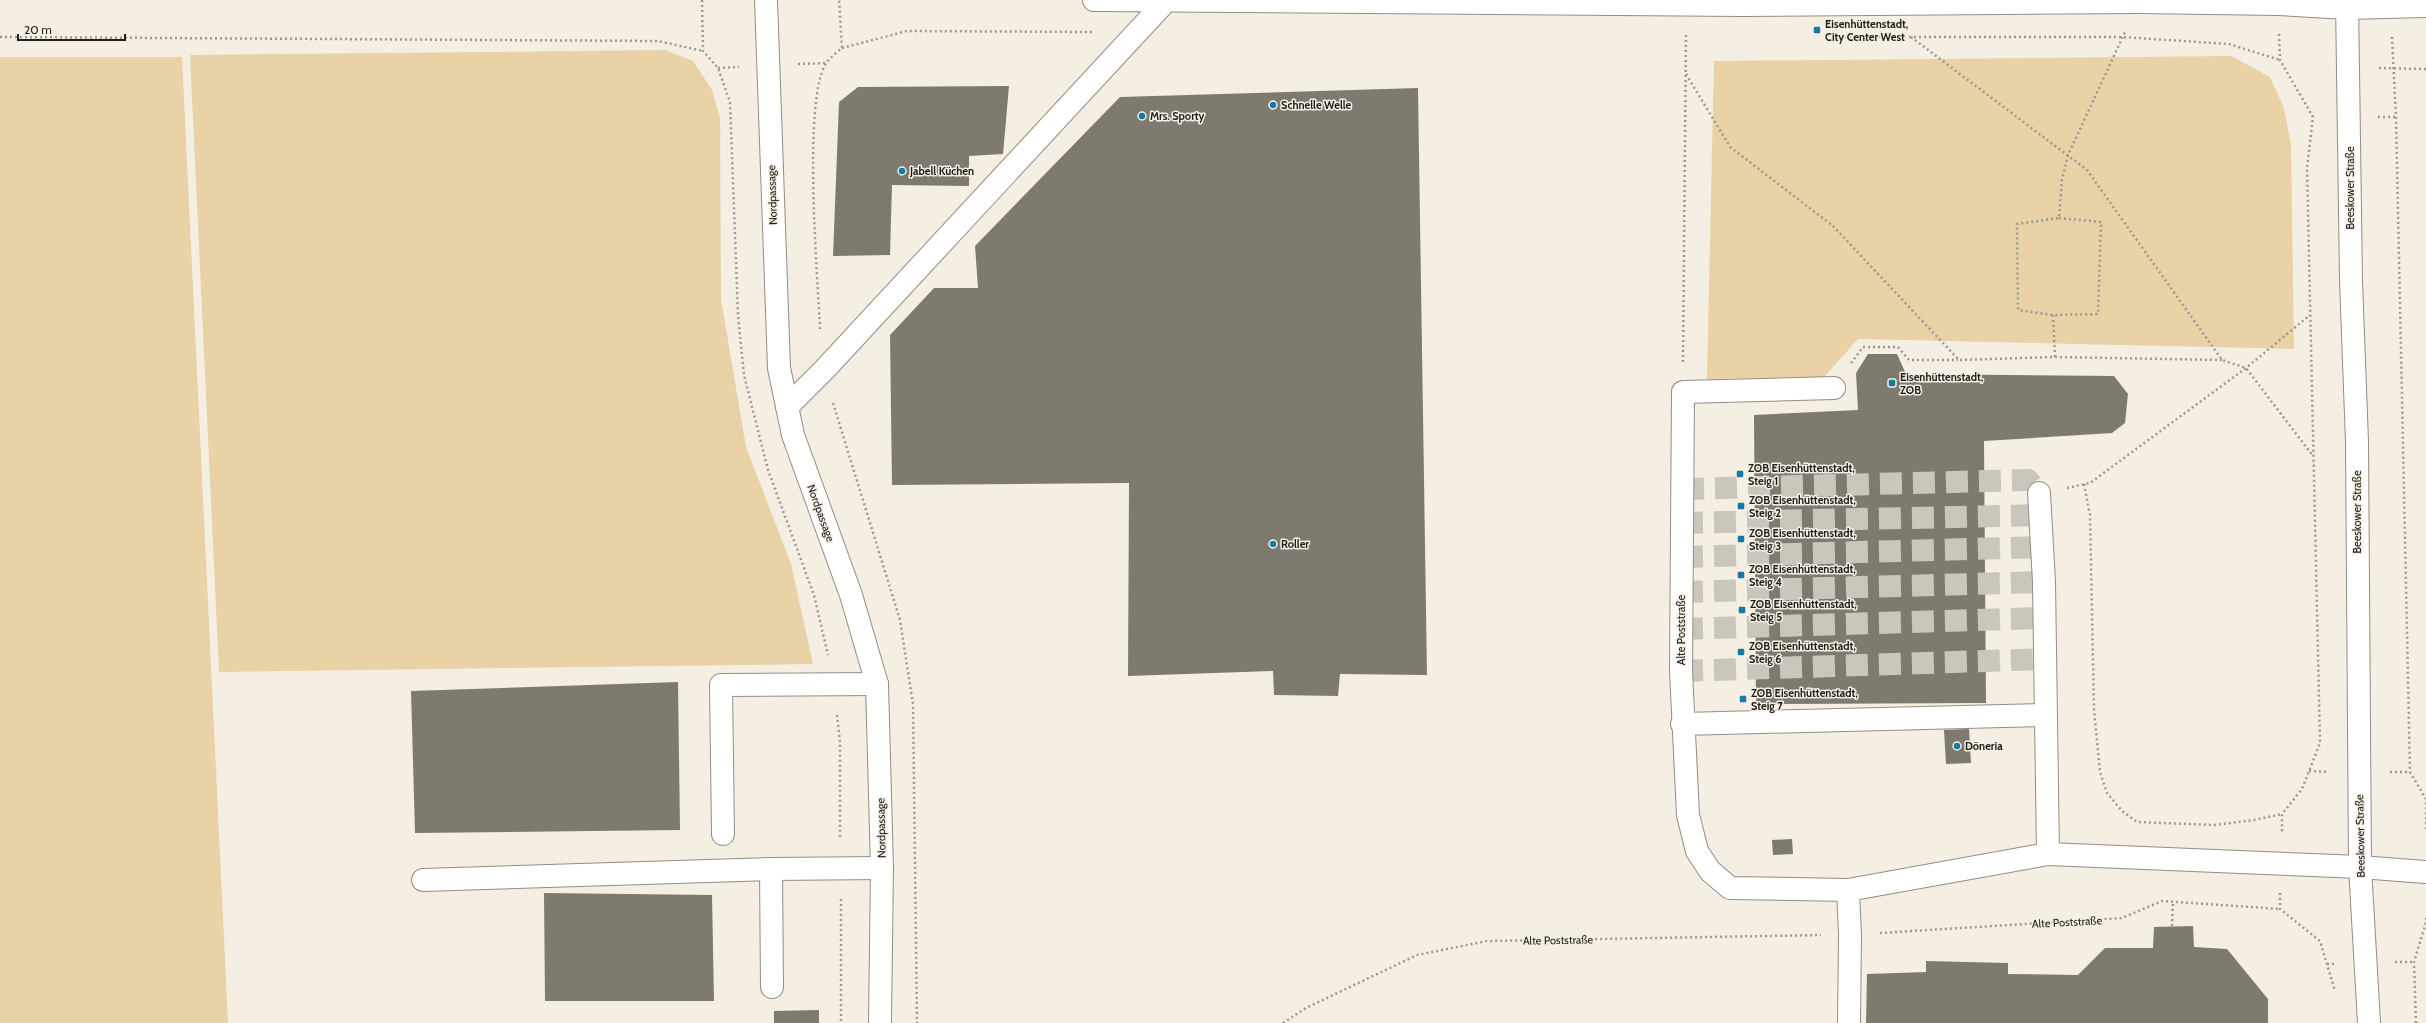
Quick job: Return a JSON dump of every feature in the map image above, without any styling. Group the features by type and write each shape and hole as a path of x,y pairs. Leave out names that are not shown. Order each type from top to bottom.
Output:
{"street":[{"name":"Nordpassage","path":"766,0 779,368 793,435 851,595 877,684 882,868 880,1023"},
{"path":"1094,0 1686,5 2094,1 2347,4 2391,7 2426,6"},
{"path":"788,407 826,369 1166,1"},
{"name":"Beeskower Straße","path":"2347,4 2351,281 2357,442 2360,867 2369,1023"},
{"name":"Alte Poststraße","path":"1834,388 1683,392 1682,724 1688,815 1697,850 1710,871 1730,888 1848,890 2048,854 2281,863 2426,872"},
{"path":"2039,493 2043,548 2048,854"},
{"path":"723,834 721,685 877,684"},
{"path":"1682,724 2046,716"},
{"path":"423,880 771,869 882,868"},
{"path":"771,869 772,988"},
{"path":"1848,890 1850,935 1849,1023"}],"path":[{"path":"702,0 703,51"},
{"path":"839,0 842,48 826,63 814,101 814,200 820,340 829,388 900,620 913,704 917,1023"},
{"path":"2059,218 2062,179 2068,155 2138,2"},
{"path":"2278,4 2280,60 2313,117 2307,168 2320,743 2302,789 2282,814 2280,909 2320,941 2337,998"},
{"path":"1683,353 1686,5"},
{"path":"2391,7 2392,69 2396,125 2410,772 2426,800 2426,830"},
{"path":"1904,32 2087,170 2222,360"},
{"path":"0,38 658,41 703,51 718,68 730,102 738,315 744,375 768,470 814,595 834,684 840,742 841,1023"},
{"path":"2349,68 2426,69"},
{"path":"1686,74 1730,147 1833,226 1958,360"},
{"path":"2059,218 2102,222 2098,314 2053,315 2018,310 2017,224 2059,218"},
{"path":"2053,315 2055,357"},
{"path":"2039,493 2090,483 2246,368 2310,315"},
{"path":"1834,388 1863,347 1898,347 1909,360 2055,357 2222,360 2246,368 2313,456"},
{"path":"2084,484 2090,515 2094,710 2100,772 2107,793 2122,811 2137,822 2214,825 2254,820 2282,814"},
{"name":"Alte Poststraße","path":"1283,1023 1306,1008 1418,955 1487,941 1850,935 2122,918 2162,901 2280,909"},
{"path":"2172,926 2173,902"},
{"path":"2416,1023 2414,962 2426,922 2426,915"}],"shaded area":[{"path":"665,50 693,61 712,90 720,118 721,299 746,447 791,564 813,664 219,672 190,55"},
{"path":"2231,56 2270,77 2284,108 2291,145 2294,349 1858,339 1824,377 1707,379 1714,61"},
{"path":"0,57 182,57 228,1023 0,1023"}],"building":[{"name":"Jabell Küchen","path":"1009,86 1003,154 969,156 969,186 892,185 890,255 833,256 839,102 858,87"},
{"path":"1418,88 1427,675 1340,674 1338,696 1274,695 1273,671 1128,676 1129,483 892,485 890,335 934,288 978,288 975,246 1120,97"},
{"path":"1868,354 1897,354 1906,374 2114,376 2128,394 2125,423 2112,433 1984,441 1986,703 1756,704 1754,415 1858,410 1856,373"},
{"path":"678,682 680,830 415,833 411,691"},
{"name":"Döneria","path":"1969,729 1971,763 1946,764 1944,730"},
{"path":"1792,839 1793,854 1773,855 1772,840"},
{"path":"544,893 712,895 714,1001 545,1001"},
{"path":"2193,926 2194,947 2227,949 2268,999 2268,1023 1866,1023 1867,974 1926,972 1926,961 2008,963 2008,974 2078,975 2105,948 2153,948 2154,927"},
{"path":"819,1010 819,1023 774,1023 774,1011"}],"tunnel":[{"path":"1682,489 2028,480 2039,493"},
{"path":"1681,523 2042,515"},
{"path":"1681,557 2043,547"},
{"path":"1681,592 2044,582"},
{"path":"1681,629 2044,618"},
{"path":"1681,671 2045,659"}],"place":[{"name":"Eisenhüttenstadt, City Center West","path":"1817,30"},
{"name":"Schnelle Welle","path":"1273,105"},
{"name":"Mrs. Sporty","path":"1142,116"},
{"name":"Jabell Küchen","path":"902,171"},
{"name":"Eisenhüttenstadt, ZOB","path":"1892,383"},
{"name":"ZOB Eisenhüttenstadt, Steig 1","path":"1740,474"},
{"name":"ZOB Eisenhüttenstadt, Steig 2","path":"1741,506"},
{"name":"ZOB Eisenhüttenstadt, Steig 3","path":"1741,539"},
{"name":"Roller","path":"1273,544"},
{"name":"ZOB Eisenhüttenstadt, Steig 4","path":"1741,575"},
{"name":"ZOB Eisenhüttenstadt, Steig 5","path":"1742,610"},
{"name":"ZOB Eisenhüttenstadt, Steig 6","path":"1741,652"},
{"name":"ZOB Eisenhüttenstadt, Steig 7","path":"1743,699"},
{"name":"Döneria","path":"1957,746"}]}
